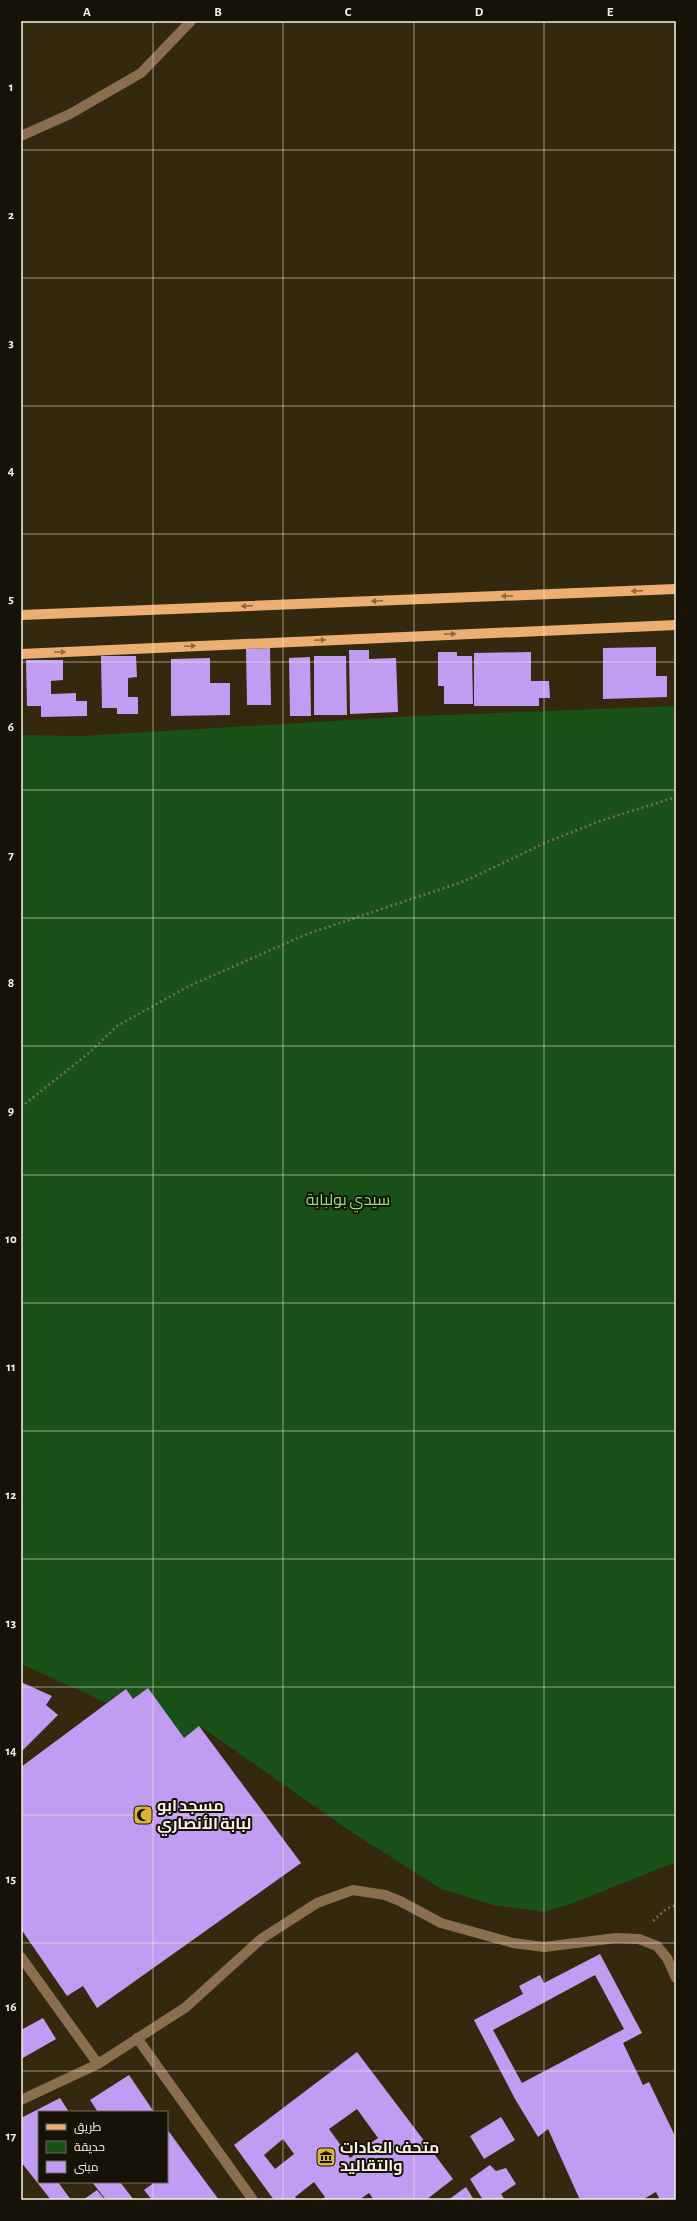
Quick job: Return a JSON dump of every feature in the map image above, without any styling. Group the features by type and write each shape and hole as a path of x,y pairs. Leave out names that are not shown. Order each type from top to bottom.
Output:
{"main road":[{"path":"21,615 676,589"},
{"path":"21,654 676,625"}],"street":[{"path":"21,136 70,114 142,73 191,21"},
{"path":"21,2100 98,2064 186,2007 261,1939 317,1902 353,1890 385,1895 400,1901 441,1923 513,1943 544,1947 616,1938 639,1939 657,1946 667,1958 676,1978"},
{"path":"21,1957 98,2064"},
{"path":"137,2038 253,2200"}],"path":[{"path":"21,1107 90,1052 117,1026 189,986 307,934 465,881 547,842 600,821 676,797"},
{"path":"639,1939 650,1923 666,1909 676,1905"}],"green space":[{"name":"سيدي بولبابة","path":"676,706 676,1862 571,1904 544,1912 494,1905 441,1889 347,1829 200,1726 184,1738 148,1689 133,1699 125,1689 107,1703 21,1664 21,735 81,736 417,716"}],"building":[{"path":"656,647 656,676 667,676 667,697 603,699 603,648"},
{"path":"270,648 271,705 247,705 246,649"},
{"path":"349,650 369,650 369,659 396,658 398,712 350,714"},
{"path":"438,652 457,652 457,656 472,656 473,704 444,704 444,686 438,686"},
{"path":"531,652 531,681 549,681 550,698 539,698 539,706 474,706 474,653"},
{"path":"101,656 136,656 137,677 128,678 128,697 138,697 138,714 117,714 117,708 102,708"},
{"path":"314,656 346,656 347,715 314,715"},
{"path":"310,657 311,716 290,716 289,658"},
{"path":"210,658 210,683 230,683 230,715 171,716 171,659"},
{"path":"26,660 63,660 63,680 51,681 51,694 76,693 76,701 87,701 87,716 41,717 41,706 27,706"},
{"path":"21,1682 52,1696 46,1705 58,1715 21,1752"},
{"name":"مسجد ابو لبابة الأنصاري","path":"148,1688 184,1738 199,1726 301,1863 97,2008 83,1986 67,1996 21,1929 21,1767 126,1689 133,1699"},
{"path":"600,1954 642,2033 623,2043 643,2085 649,2082 676,2138 676,2200 660,2200 656,2192 642,2200 580,2200 548,2129 538,2137 515,2099 474,2020 523,1994 519,1986 540,1975 544,1983","holes":["595,1975 624,2029 522,2083 493,2030"]},
{"path":"43,2018 56,2039 21,2059 21,2030"},
{"path":"357,2052 453,2179 426,2200 374,2200 369,2193 359,2200 321,2200 325,2197 314,2182 295,2197 297,2200 274,2200 234,2145","holes":["357,2109 378,2138 350,2158 329,2129","283,2139 294,2154 275,2169 264,2155"]},
{"path":"129,2075 153,2111 97,2111 90,2100"},
{"path":"60,2098 68,2111 38,2111 38,2183 59,2183 71,2200 51,2200 21,2162 21,2118"},
{"path":"501,2117 515,2140 484,2159 470,2136"},
{"path":"168,2130 219,2200 152,2200 144,2190 154,2183 168,2183"},
{"path":"490,2165 496,2171 506,2168 516,2184 501,2194 505,2200 483,2200 470,2179"},
{"path":"93,2183 121,2183 134,2200 106,2200"},
{"path":"466,2187 474,2200 448,2200"},
{"path":"97,2190 105,2200 83,2200"}],"place":[{"name":"مسجد ابو لبابة الأنصاري","path":"143,1815"},
{"name":"متحف العادات والتقاليد","path":"326,2157"}]}
